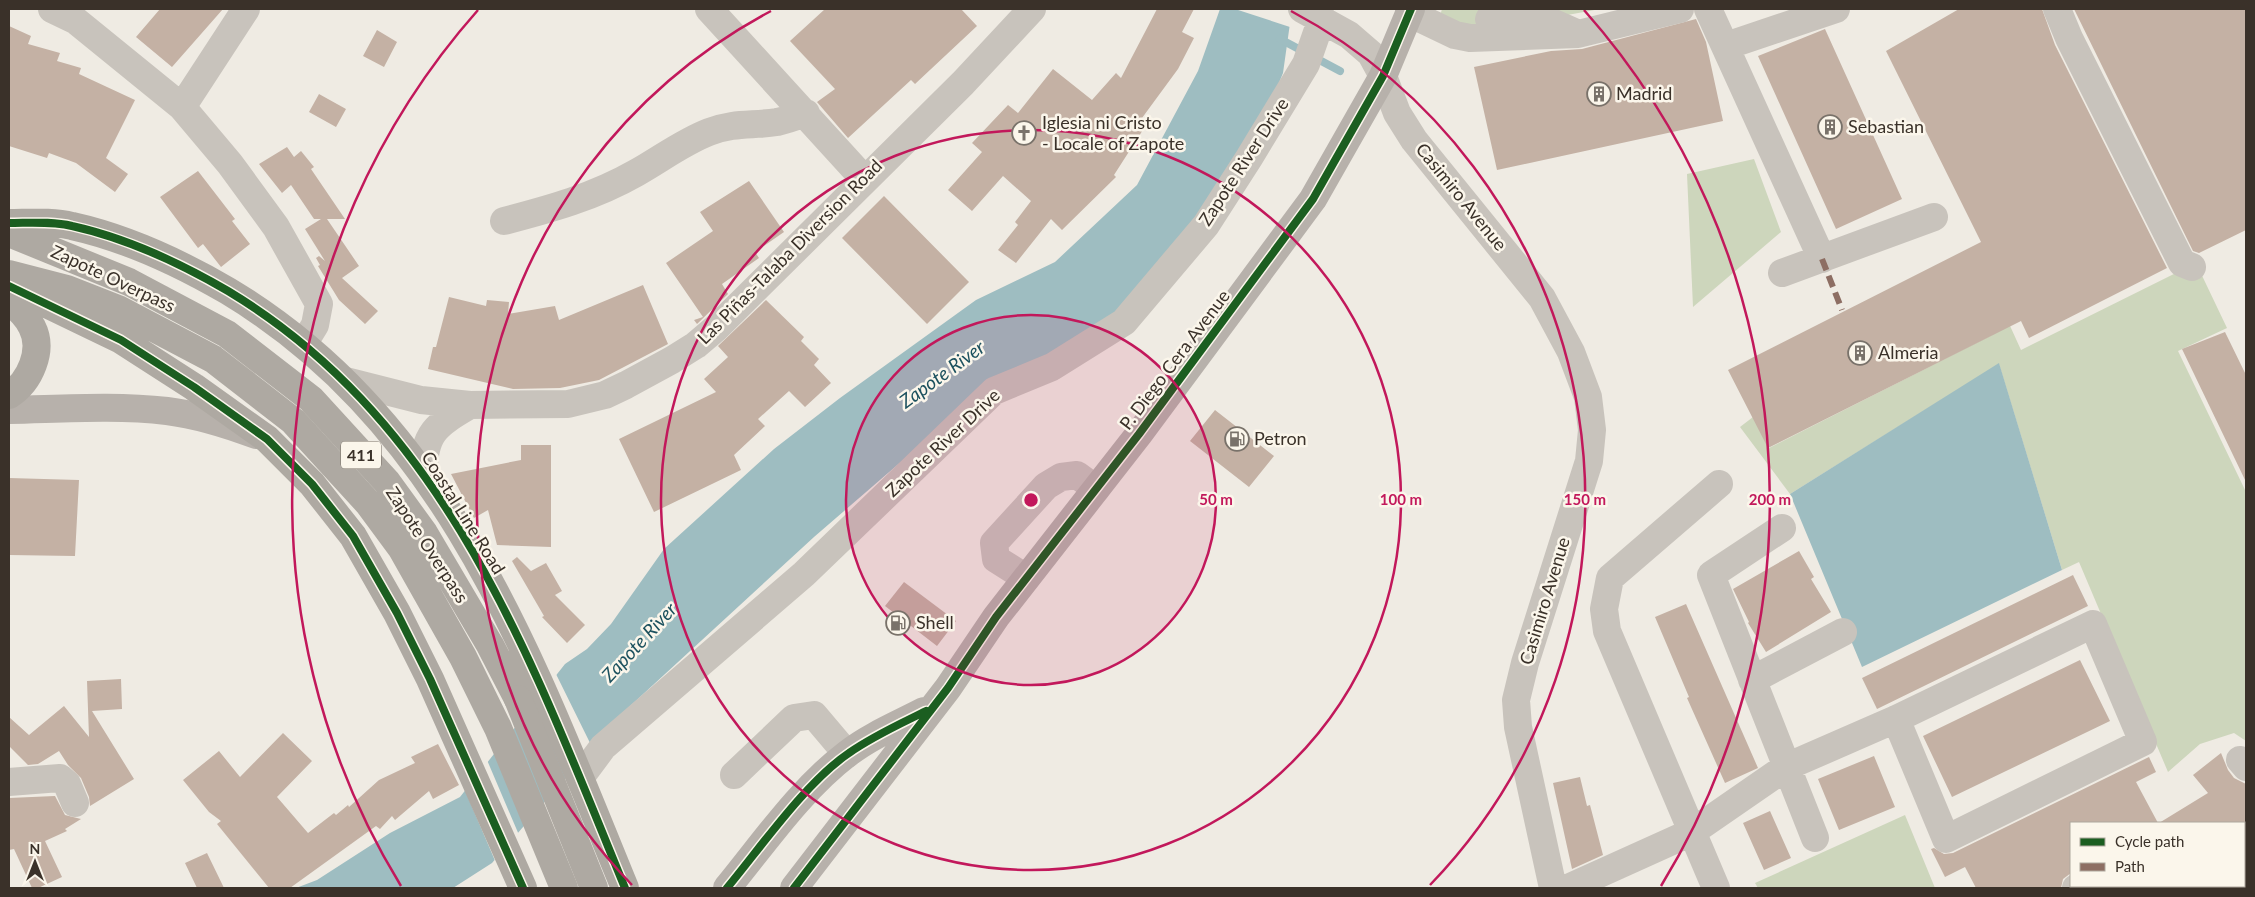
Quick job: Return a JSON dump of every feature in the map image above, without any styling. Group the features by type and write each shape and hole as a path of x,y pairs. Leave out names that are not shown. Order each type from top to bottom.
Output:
{"highway":[{"name":"Coastal Line Road","path":"9,223 70,225 129,244 173,262 246,302 304,343 346,381 386,424 424,475 479,560 537,675 622,880"},
{"name":"Zapote Overpass","path":"9,234 129,282 227,334 311,399 387,482 424,533 490,645 518,699 594,888"},
{"name":"Zapote Overpass","path":"9,274 67,288 118,309 221,364 293,421 368,503 402,549 432,599 463,657 498,728 564,888"},
{"path":"9,286 121,340 240,417 267,439 312,484 353,536 401,621 464,753 519,877"},
{"path":"9,301 26,317 33,329 36,344 30,373 22,385 9,394"}],"main road":[{"name":"P. Diego Cera Avenue","path":"794,888 930,708 948,688 996,617 1096,489 1313,199 1383,76 1422,13"},
{"path":"9,410 124,408 167,411 203,417 267,439"},
{"name":"P. Diego Cera Avenue","path":"727,888 810,789 847,754 872,738 930,708"},
{"path":"577,888 622,880"}],"street":[{"path":"182,107 246,9"},
{"path":"709,9 806,113 864,179"},
{"name":"Las Piñas-Talaba Diversion Road","path":"346,381 421,400 470,405 568,404 585,402 626,386 696,345 716,328 864,179 963,83 1032,9"},
{"path":"1422,13 1455,35 1481,22 1520,15 1538,16 1578,34 1680,9"},
{"path":"1708,9 1822,260"},
{"path":"1726,46 1836,9"},
{"path":"2057,9 2069,38 2182,263 2192,267"},
{"path":"56,10 75,20 182,107 230,164 276,227 319,304 315,325 304,343"},
{"path":"1311,18 1350,35 1371,54 1383,76"},
{"name":"Zapote River Drive","path":"579,773 603,747 804,574 994,391 1052,367 1124,322 1206,225 1306,64 1311,18"},
{"name":"Casimiro Avenue","path":"1383,76 1397,113 1414,140 1542,298 1571,352 1588,397 1592,430 1589,461 1525,663 1516,700 1518,727 1553,888"},
{"path":"504,221 591,196 636,173 686,142 710,132 744,123 776,122 806,113"},
{"path":"1782,273 1822,260 1934,216"},
{"path":"424,475 424,454 430,434 444,421 470,405"},
{"path":"1026,578 996,559 994,543 1046,486 1061,477 1077,475 1096,489"},
{"path":"1716,888 1607,631 1604,609 1610,578 1719,484"},
{"path":"1782,528 1711,575 1815,838"},
{"path":"1568,888 1692,832 1786,767 1896,719 2093,624 2143,742 1946,839 1896,719"},
{"path":"1752,680 1843,632"},
{"path":"734,775 794,718 814,716 847,754"},
{"path":"9,782 60,778 67,784 75,803"}],"green space":[{"path":"1442,9 1600,9 1459,35 1438,23"},
{"path":"1754,159 1781,232 1693,307 1687,174"},
{"path":"2196,263 2227,328 2178,351 2246,492 2246,741 2234,733 2200,744 2168,772 2079,562 2062,570 1999,364 1790,494 1740,427 1753,417 1769,448 1992,335 1991,284 2021,350"},
{"path":"1905,815 1935,888 1758,888 1755,883"}],"water":[{"name":"Zapote River","path":"1220,9 1292,9 1283,73 1267,112 1195,218 1116,312 917,448 814,537 615,720 492,863 453,888 296,888 317,880 390,833 460,797 565,664 587,649 611,624 664,549 774,449 840,398 976,300 1055,262 1137,185 1198,71"},
{"path":"1999,363 2062,570 1862,667 1790,494"}],"pier":[{"path":"1235,9 1295,9 1293,28"},
{"path":"555,672 593,749 568,779 533,701"},
{"path":"487,760 519,835 496,863 464,788"}],"building":[{"path":"160,9 223,9 172,67 136,37"},
{"path":"825,9 961,9 977,26 915,84 911,80 848,138 817,102 835,89 790,41"},
{"path":"1157,9 1194,9 1182,32 1194,38 1178,69 1142,118 1148,122 1114,175 1116,177 1062,230 1051,219 1016,263 998,250 1018,225 1015,222 1031,201 1003,176 972,211 948,190 982,152 972,143 1008,105 1018,113 1053,69 1092,100 1116,73 1121,78"},
{"path":"1959,9 2042,9 2055,45 2167,268 2029,338 2021,321 1768,448 1728,370 1981,242 1886,51"},
{"path":"2074,9 2246,9 2246,230 2199,253 2193,251"},
{"name":"Madrid","path":"1696,19 1706,42 1723,121 1497,170 1474,67 1551,51 1582,49"},
{"path":"9,26 31,36 28,44 60,53 57,61 81,68 79,74 135,100 106,158 128,174 115,192 76,163 49,153 47,158 9,146"},
{"name":"Sebastian","path":"1825,29 1902,199 1836,229 1758,56"},
{"path":"377,30 397,42 384,67 363,56"},
{"path":"319,94 346,109 336,127 309,112"},
{"path":"287,147 294,157 301,151 314,167 311,169 345,219 327,219 359,266 342,278 378,311 365,324 339,300 318,266 320,265 316,258 319,256 325,261 305,229 321,219 314,219 291,185 282,193 259,164"},
{"path":"198,171 235,219 232,221 250,244 221,267 203,244 198,248 160,197"},
{"path":"749,181 784,232 755,252 759,258 722,284 728,294 697,324 694,320 703,317 666,263 713,231 700,212"},
{"path":"884,196 969,282 927,324 842,238"},
{"path":"643,285 668,344 599,380 560,388 513,389 428,369 433,347 436,347 449,297 486,306 487,300 509,302 508,314 555,306 559,320"},
{"path":"766,300 804,337 801,341 819,359 814,365 831,383 805,407 789,391 758,419 765,426 734,455 741,470 654,512 619,439 716,392 704,379 728,357 718,346"},
{"path":"2225,332 2246,375 2246,482 2182,349"},
{"path":"1215,410 1274,456 1249,487 1190,441"},
{"path":"521,445 551,445 551,547 497,545 488,510 474,518 451,474 521,460"},
{"path":"9,478 79,480 75,556 9,555"},
{"path":"1799,551 1814,577 1811,579 1831,612 1766,652 1748,623 1733,589"},
{"path":"517,557 531,571 546,563 562,591 555,595 585,625 567,643 542,617 544,616 512,561"},
{"path":"2073,575 2088,606 1877,709 1862,678"},
{"path":"904,582 956,621 937,646 885,606"},
{"path":"1686,604 1758,768 1725,783 1687,698 1689,697 1655,617"},
{"path":"2080,660 2110,721 1952,797 1923,736"},
{"path":"121,679 122,709 92,711 134,779 90,806 89,797 81,778 68,765 59,751 38,764 28,765 9,746 9,717 29,735 64,706 89,737 87,681"},
{"path":"283,733 312,761 277,797 308,833 334,813 336,815 348,805 349,807 379,780 415,763 411,757 438,744 459,785 433,799 429,791 395,820 392,816 380,829 376,826 290,888 269,888 217,824 221,821 209,812 183,780 219,751 240,777"},
{"path":"2221,753 2228,770 2234,778 2246,784 2246,823 2161,822 2208,793 2193,775"},
{"path":"1874,756 1895,807 1839,830 1818,779"},
{"path":"2149,757 2156,772 2136,782 2157,822 2070,822 2070,874 2063,879 2061,888 1976,888 1965,867 1945,877 1931,849 1934,848 1944,854 1953,853"},
{"path":"1580,777 1587,806 1590,805 1603,855 1572,869 1553,783"},
{"path":"55,796 65,815 81,819 65,829 67,831 45,841 62,877 38,888 32,888 14,849 9,850 9,798"},
{"path":"1770,811 1791,858 1764,870 1743,823"},
{"path":"207,853 224,888 197,888 185,863"}],"waterway":[{"path":"1280,39 1340,71"}],"marked path":[{"path":"1822,259 1842,310"}],"cycle path":[{"path":"794,888 948,688 996,617 1139,434 1313,199 1383,76 1411,9"},
{"path":"9,223 57,223 92,231 152,252 191,271 228,291 305,346 370,409 426,479 474,555 517,635 555,718 625,888"},
{"path":"9,286 121,340 194,387 267,439 312,484 353,536 397,613 430,679 523,888"},
{"path":"727,888 800,798 833,765 868,741 926,711"}],"place":[{"name":"Madrid","path":"1599,94"},
{"name":"Sebastian","path":"1830,127"},
{"name":"Iglesia ni Cristo - Locale of Zapote","path":"1024,133"},
{"name":"Almeria","path":"1860,353"},
{"name":"Petron","path":"1237,439"},
{"name":"Shell","path":"898,623"}]}
